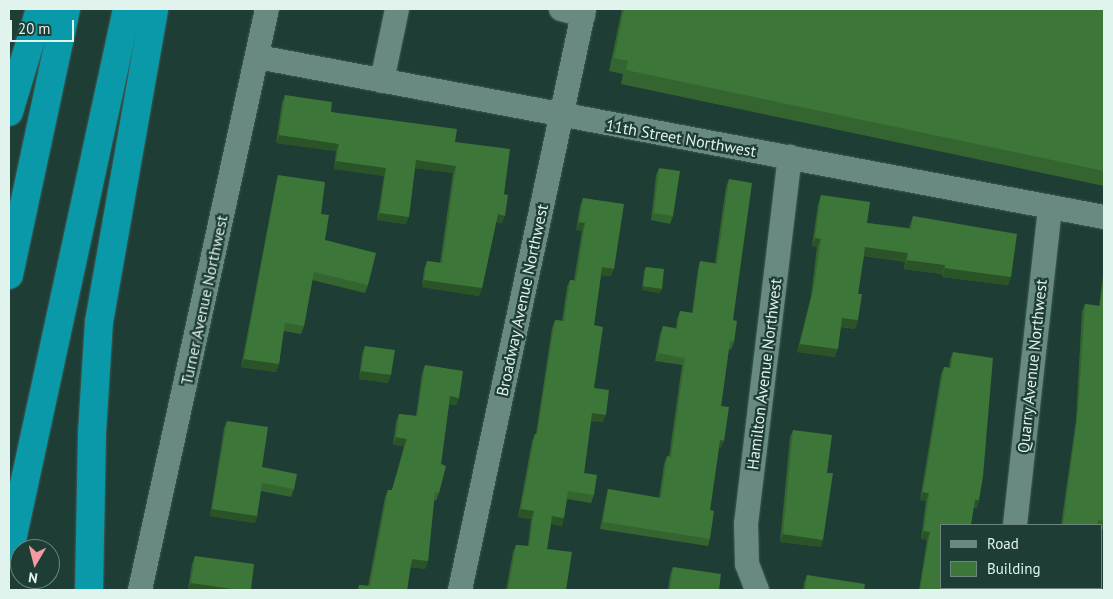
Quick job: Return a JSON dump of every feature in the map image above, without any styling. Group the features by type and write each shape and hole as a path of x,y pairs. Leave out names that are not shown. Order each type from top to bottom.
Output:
{"highway":[{"path":"9,112 40,9"},
{"path":"9,275 66,9"},
{"path":"9,554 127,9"},
{"path":"89,590 99,322 154,9"}],"street":[{"name":"Turner Avenue Northwest","path":"140,590 267,9"},
{"path":"382,81 397,9"},
{"name":"Broadway Avenue Northwest","path":"460,590 561,117 576,11"},
{"name":"11th Street Northwest","path":"258,57 561,117 790,157 1104,217"},
{"name":"Hamilton Avenue Northwest","path":"758,590 747,564 746,524 790,157"},
{"name":"Quarry Avenue Northwest","path":"1015,524 1050,207"}],"building":[{"path":"624,9 1104,9 1104,171 626,70 628,61 614,58"},
{"path":"285,95 332,102 331,112 457,129 455,142 510,149 504,194 508,195 505,216 498,214 482,288 424,280 427,261 442,263 456,166 416,160 409,217 380,213 386,168 336,161 339,144 279,135"},
{"path":"659,168 680,171 673,216 654,213"},
{"path":"278,175 325,182 321,214 329,215 325,240 376,253 368,285 314,272 304,326 285,323 279,364 244,359"},
{"path":"729,179 752,183 733,320 737,321 734,342 730,341 721,406 729,407 724,441 720,440 710,510 714,511 710,539 603,522 608,489 661,498 667,456 671,457 685,358 658,353 663,326 677,329 680,311 693,313 700,261 717,264"},
{"path":"821,195 870,202 867,223 911,229 913,216 1017,234 1011,277 945,268 945,265 907,260 908,253 865,247 858,294 862,294 858,320 842,318 838,349 800,344 814,287 821,239 815,238"},
{"path":"583,198 624,204 614,269 602,267 594,325 603,327 594,388 609,390 606,415 592,413 584,473 597,475 594,495 568,491 564,518 552,516 547,549 572,552 566,590 508,590 516,545 529,546 534,511 521,509 535,434 537,434 555,320 564,321 570,280 576,281 585,223 579,222"},
{"path":"646,267 664,269 662,289 643,286"},
{"path":"1104,279 1104,521 1098,520 1097,524 1063,524 1078,412 1085,304 1100,306"},
{"path":"365,346 395,350 391,375 361,371"},
{"path":"953,352 993,358 983,476 979,500 975,500 971,524 940,524 940,589 965,590 920,590 930,532 924,531 929,493 923,492 944,367 951,368"},
{"path":"425,365 463,371 459,398 450,396 441,464 446,466 439,493 435,492 428,561 412,559 407,590 359,590 359,585 370,586 388,490 392,490 407,439 396,437 399,414 417,416"},
{"path":"227,421 268,427 262,467 297,474 294,489 262,483 257,516 212,509"},
{"path":"793,430 832,435 827,473 833,473 823,540 783,534"},
{"path":"195,556 254,564 251,590 191,583"},
{"path":"673,567 721,574 719,590 670,589"},
{"path":"807,575 865,584 864,590 805,590"}]}
